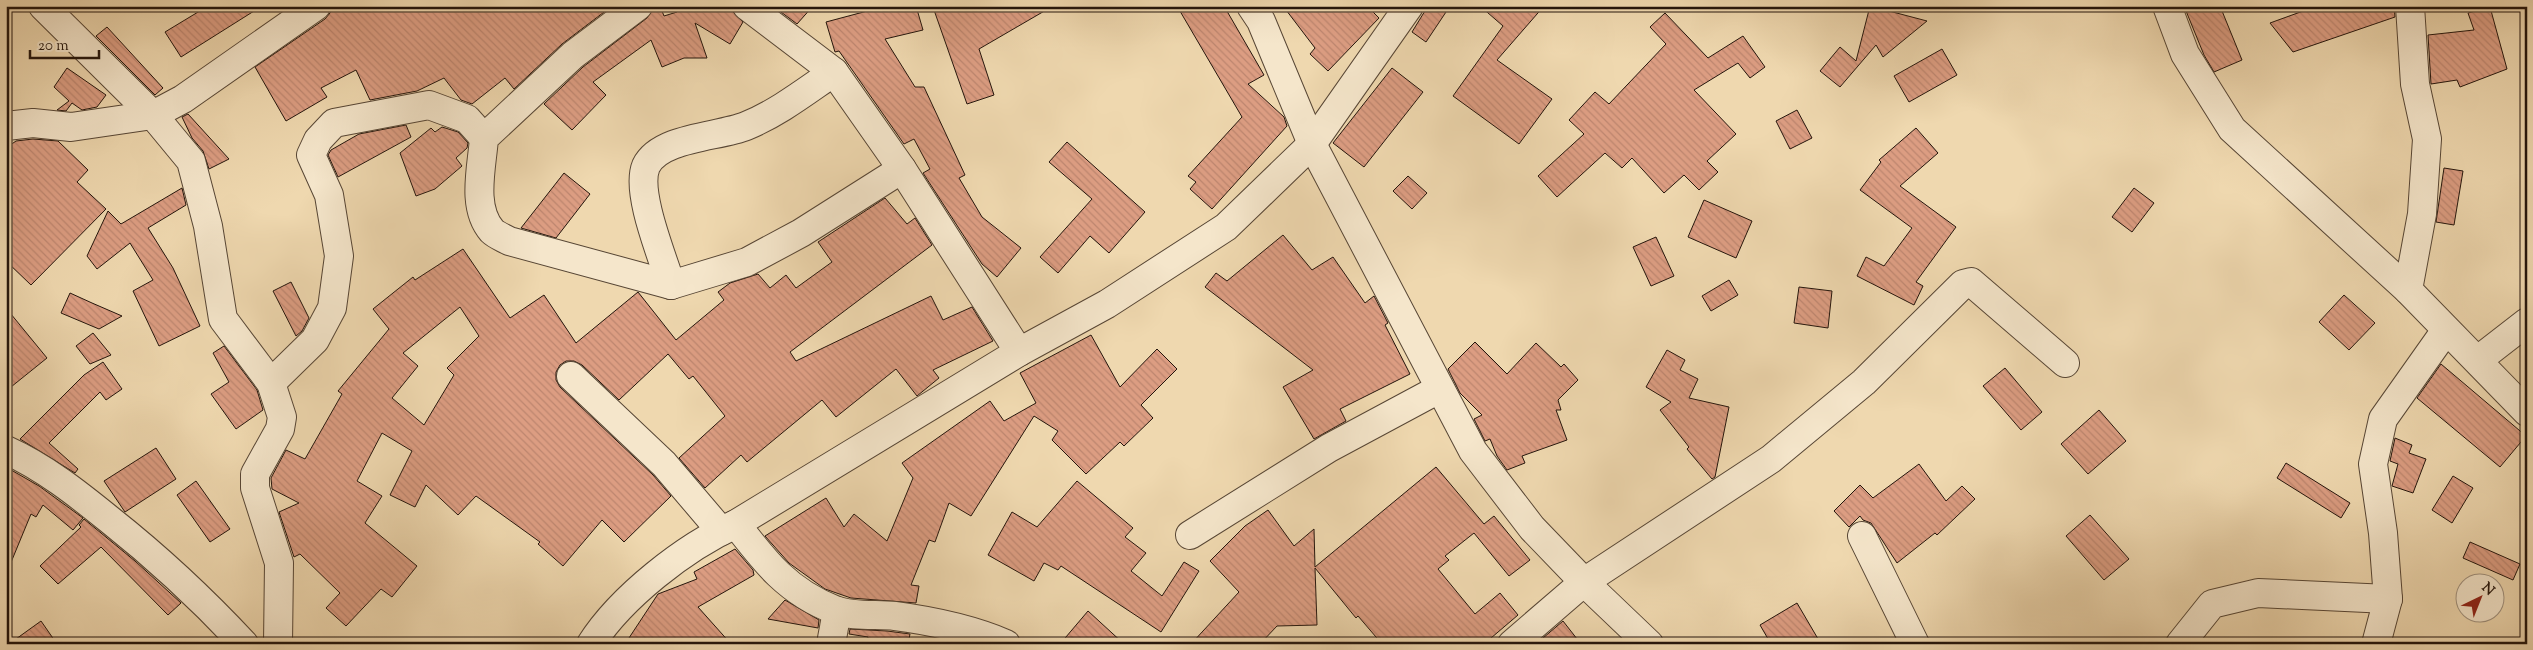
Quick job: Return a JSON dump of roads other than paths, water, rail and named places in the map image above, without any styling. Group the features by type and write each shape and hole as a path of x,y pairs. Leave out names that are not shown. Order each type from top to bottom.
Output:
{"street":[{"path":"43,6 153,115 191,161 208,226 223,319 271,384 282,417 280,429 255,474 255,488 279,563 278,644"},
{"path":"6,126 33,123 71,127 153,115 183,98 316,6"},
{"path":"638,6 573,55 484,138 480,184 482,214 493,232 509,241 672,285 747,262 801,233 902,169"},
{"path":"747,6 834,72 902,169 1019,352"},
{"path":"1251,6 1260,21 1312,144 1439,388 1474,451 1532,528 1584,582 1649,644"},
{"path":"591,644 603,624 653,576 728,528 1019,352 1107,304 1226,227 1312,144 1409,6"},
{"path":"2167,6 2185,54 2232,129 2408,290 2527,412"},
{"path":"2408,290 2422,214 2427,139 2415,84 2410,6"},
{"path":"672,285 647,212 644,179 646,166 656,152 746,126 791,102 834,72"},
{"path":"271,384 315,340 332,308 339,256 329,195 311,155 318,140 334,123 429,105 467,119 484,138"},
{"path":"1512,644 1584,582 1770,459 1864,382 1963,284 1970,282 2065,363"},
{"path":"2478,360 2527,322"},
{"path":"2376,644 2388,600 2383,533 2373,464 2382,420 2446,330"},
{"path":"571,376 771,569 807,597 837,611 895,616 951,626 1006,644"},
{"path":"1190,535 1328,448 1439,388"},
{"path":"6,450 27,460 89,502 161,560 206,603 244,644"},
{"path":"1862,536 1915,644"},
{"path":"2180,644 2212,604 2258,593 2388,600"},
{"path":"831,644 837,611"}]}
